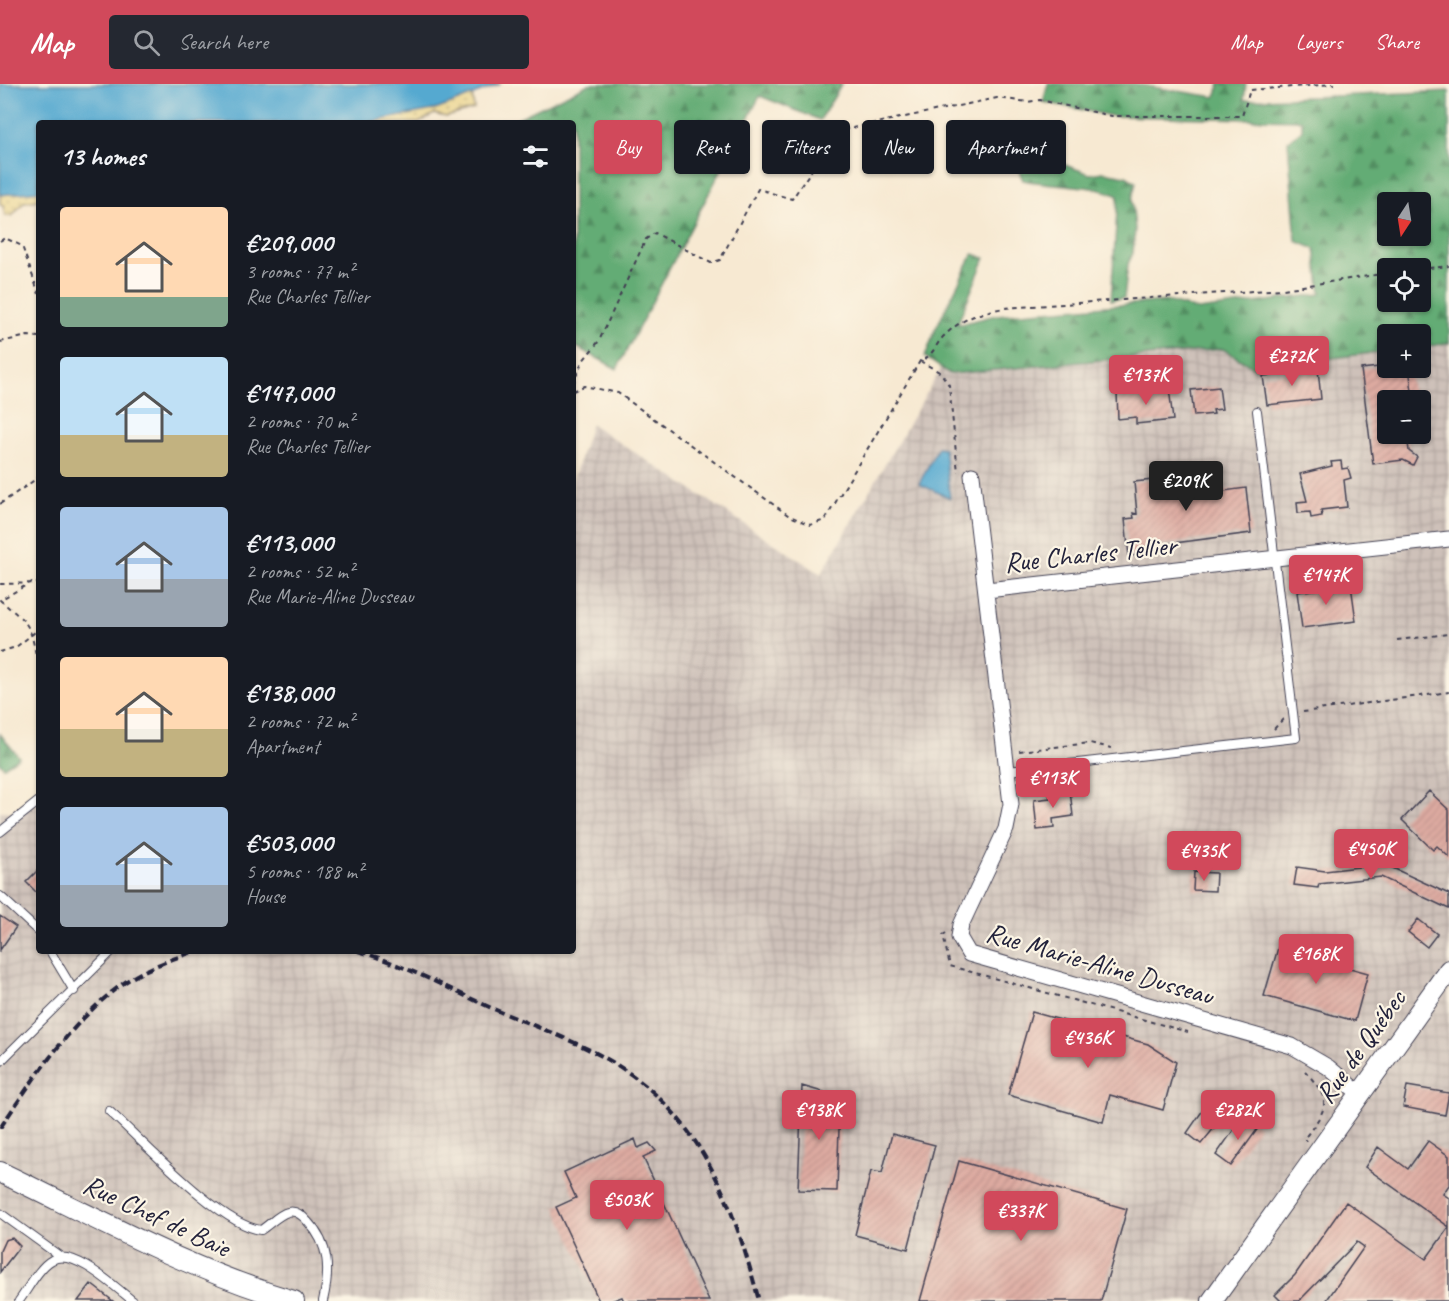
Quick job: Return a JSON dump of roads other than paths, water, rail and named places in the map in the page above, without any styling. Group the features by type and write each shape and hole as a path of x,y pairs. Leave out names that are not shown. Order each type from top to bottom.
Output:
{"street":[{"name":"Rue Marie-Aline Dusseau","path":"965,475 987,590 1011,804 1006,829 961,924 959,937 969,954 1292,1046 1328,1067 1360,1094"},
{"name":"Rue Charles Tellier","path":"987,590 1449,538"},
{"name":"Rue de Québec","path":"1212,1301 1449,970"},
{"name":"Rue Chef de Baie","path":"0,1172 264,1297 294,1301"}],"lane":[{"path":"1008,771 1296,738 1257,411"},
{"path":"0,832 36,803"},
{"path":"0,896 36,929"},
{"path":"53,954 74,991"},
{"path":"0,1062 109,954"},
{"path":"109,1111 212,1204 239,1222 261,1230 286,1212 295,1211 304,1217 327,1251 328,1280 323,1301"},
{"path":"0,1213 61,1257"},
{"path":"19,1301 50,1260 61,1257 78,1260 133,1301"}],"water":[{"path":"0,84 501,84 438,109 381,120 36,120 36,191 0,195"},
{"path":"938,447 944,448 950,498 919,484"}],"railway":[{"path":"0,1128 53,1053 83,1018 117,988 135,976 188,954"},
{"path":"367,954 573,1042 617,1065 647,1087 694,1139 711,1168 738,1232 759,1301"}]}
